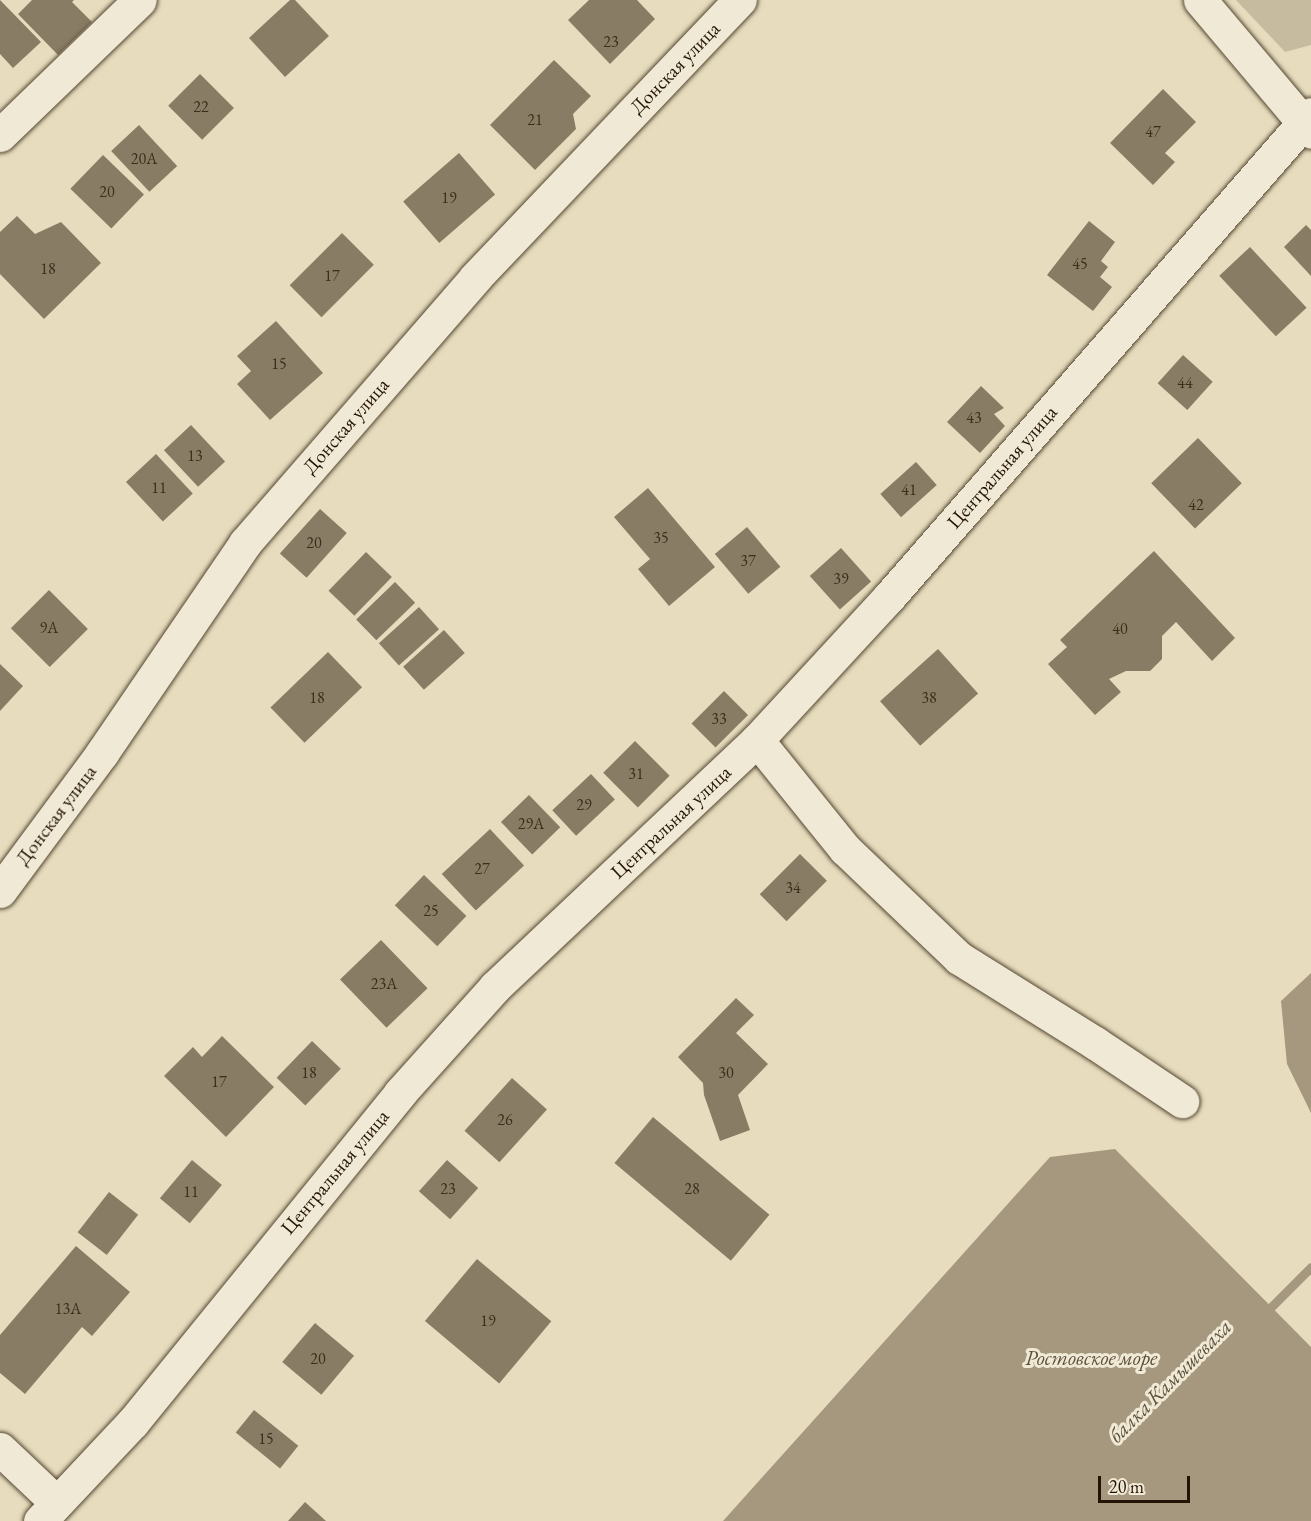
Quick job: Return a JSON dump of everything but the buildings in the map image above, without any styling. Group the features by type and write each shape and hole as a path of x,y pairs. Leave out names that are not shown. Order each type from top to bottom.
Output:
{"street":[{"path":"0,135 140,0"},
{"name":"Донская улица","path":"0,891 102,753 245,543 475,278 740,0"},
{"path":"1200,0 1308,123"},
{"name":"Центральная улица","path":"48,1511 133,1422 393,1102 495,987 757,740 889,597 1308,123"},
{"path":"757,740 845,849 959,958 1095,1043 1182,1101"},
{"path":"0,1449 48,1511"}],"shaded area":[{"path":"1236,0 1311,0 1311,45 1285,52"}],"water":[{"path":"1311,973 1311,1113 1287,1064 1281,1001"},
{"name":"Ростовское море","path":"1115,1149 1311,1347 1311,1521 723,1521 1050,1157"}],"waterway":[{"name":"балка Камышеваха","path":"1264,1314 1311,1267"}]}
